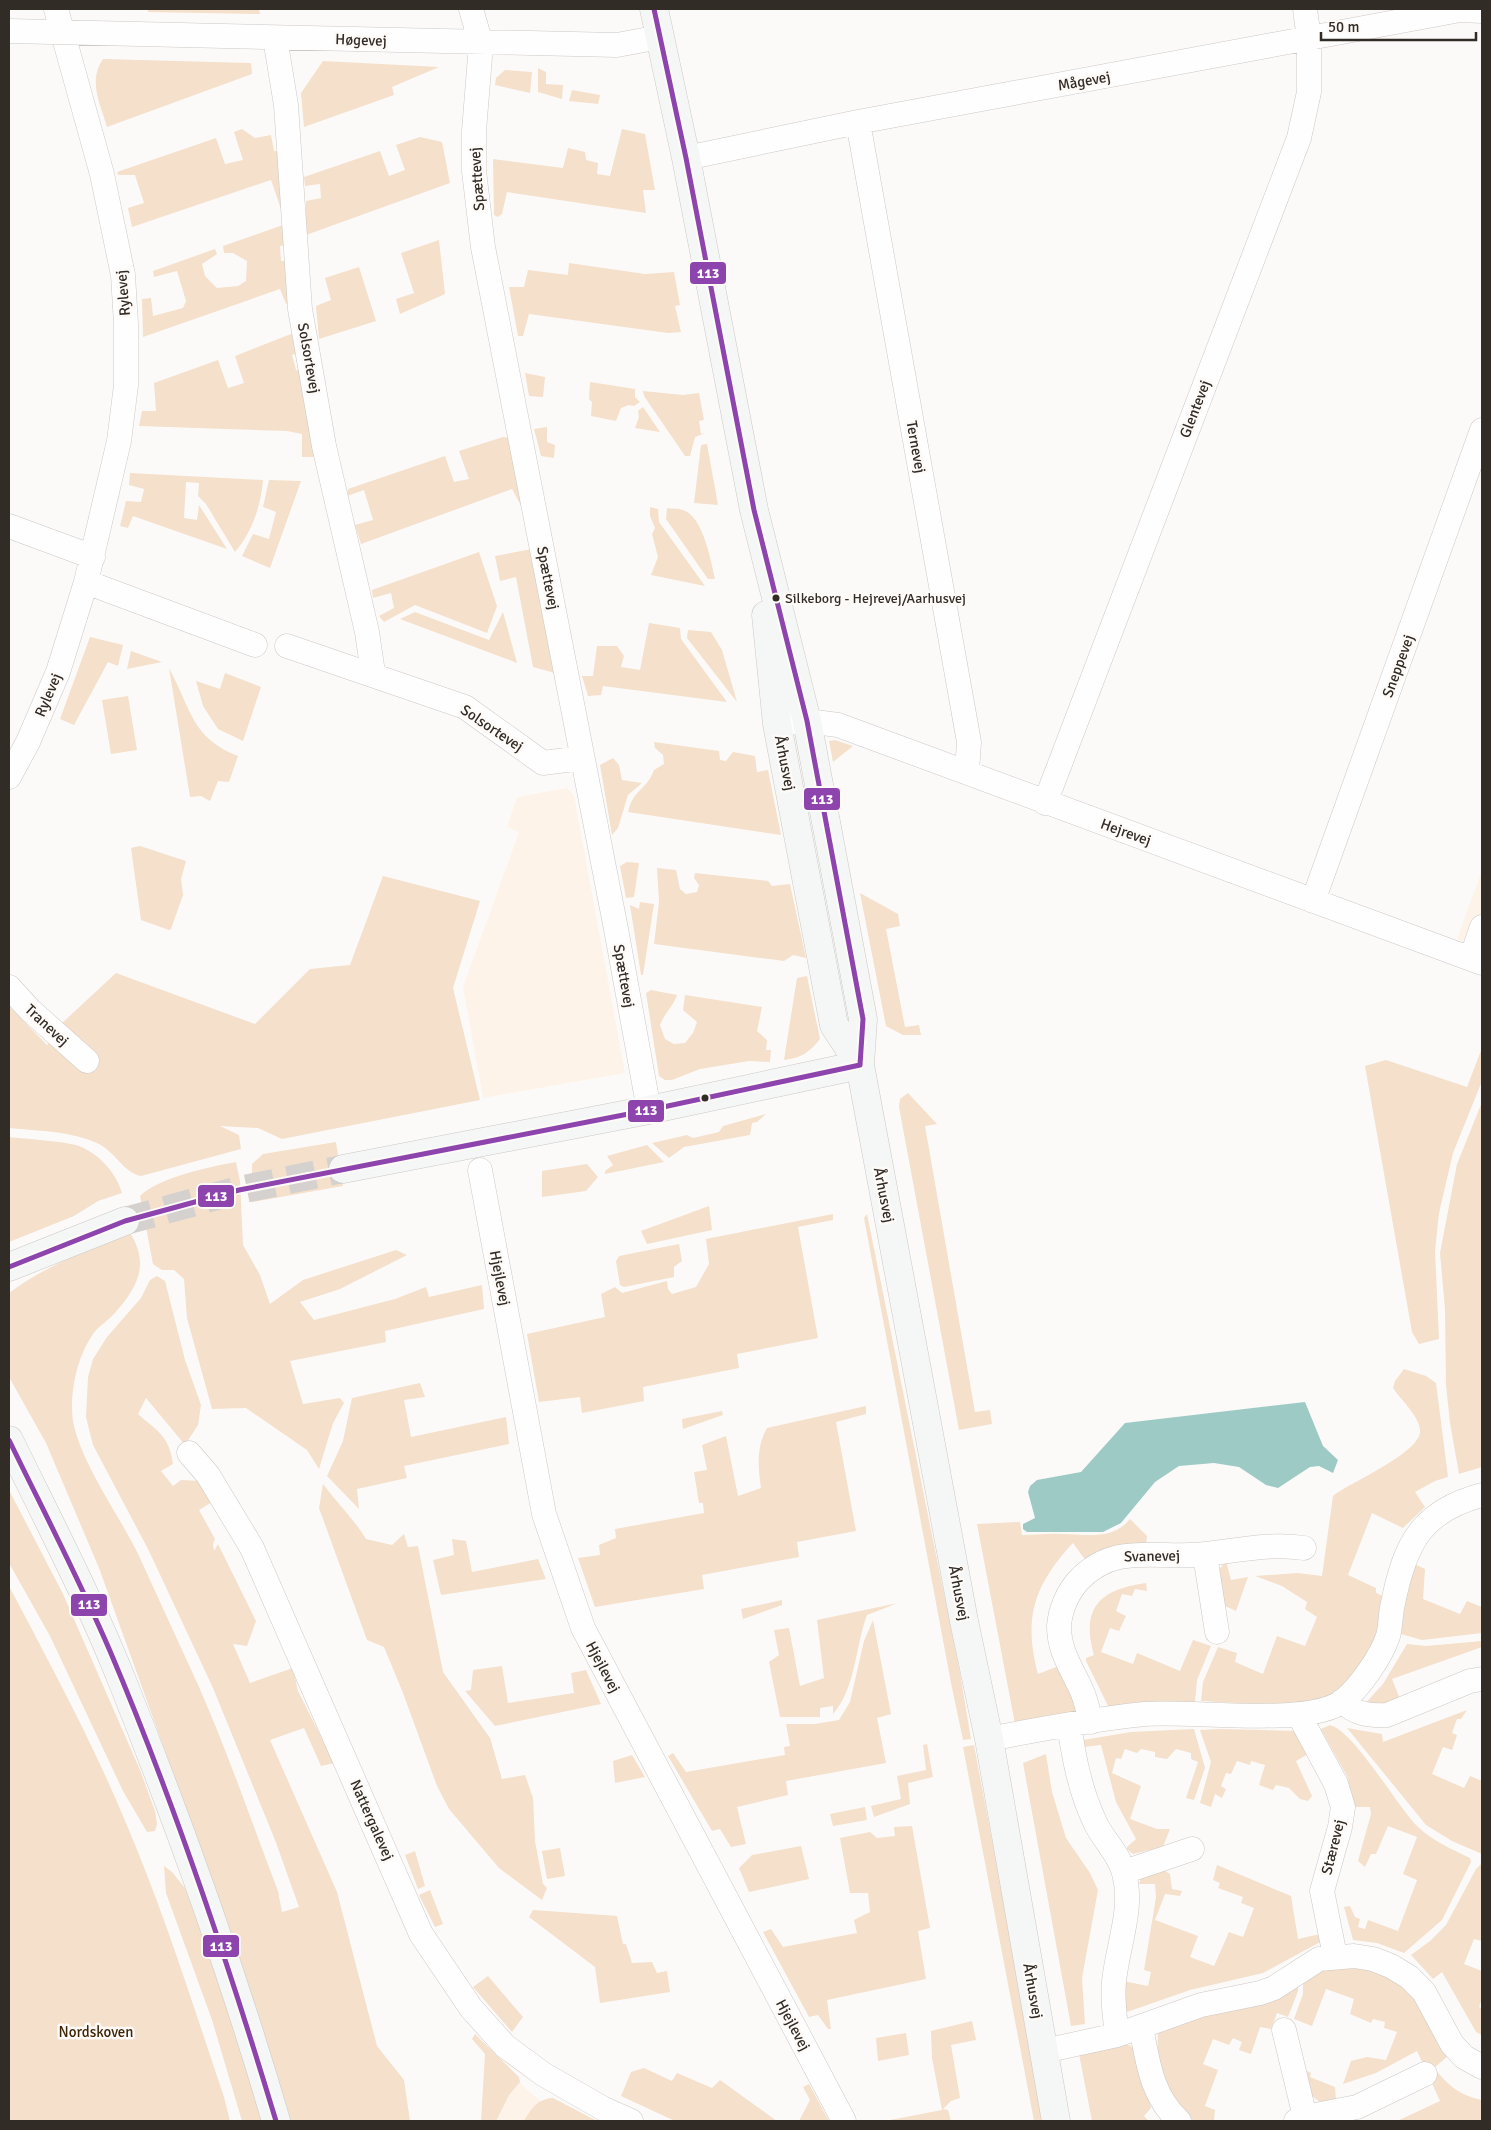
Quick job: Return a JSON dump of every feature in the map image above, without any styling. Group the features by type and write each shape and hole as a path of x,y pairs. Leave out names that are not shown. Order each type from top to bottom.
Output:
{"street":[{"name":"Rylevej","path":"9,777 28,742 58,672 86,582 119,441 126,385 126,324 123,275 102,174 56,9"},
{"path":"471,9 481,44"},
{"name":"Århusvej","path":"654,9 686,158 754,510 807,721 863,1019 860,1065 962,1611 989,1739 1056,2121"},
{"name":"Glentevej","path":"1045,803 1299,138 1309,92 1309,39 1304,9"},
{"name":"Mågevej","path":"686,158 858,122 1460,10 1482,11"},
{"name":"Høgevej","path":"9,31 481,44 617,45 660,37"},
{"name":"Solsortevej","path":"275,38 286,105 300,309 324,446 367,632 373,673"},
{"name":"Spættevej","path":"481,44 474,131 474,172 483,247 649,1110"},
{"name":"Ternevej","path":"858,122 969,742 967,772"},
{"name":"Sneppevej","path":"1313,901 1482,430"},
{"name":"Århusvej","path":"754,510 777,724 834,1025 860,1065"},
{"path":"9,526 93,558"},
{"path":"86,582 255,644"},
{"name":"Solsortevej","path":"287,646 373,673 465,706 542,763 582,758"},
{"name":"Hejrevej","path":"777,724 807,721 838,725 1477,961 1482,927"},
{"name":"Tranevej","path":"9,987 30,1010 87,1061"},
{"path":"343,1169 649,1110 860,1065"},
{"name":"Hjejlevej","path":"480,1170 544,1514 583,1628 844,2121"},
{"path":"9,1267 125,1221"},
{"path":"9,1440 67,1558 123,1681 217,1936 276,2121"},
{"name":"Nattergalevej","path":"189,1453 208,1475 252,1548 422,1934 470,2008 505,2046 544,2074 604,2109 631,2121"},
{"path":"989,1739 1080,1723 1162,1714 1299,1715 1317,1712 1342,1701 1368,1673 1381,1652 1388,1635 1393,1602 1411,1545 1424,1527 1439,1512 1461,1501 1482,1495"},
{"name":"Svanevej","path":"1080,1723 1083,1694 1066,1663 1060,1644 1059,1624 1064,1604 1073,1587 1086,1572 1103,1561 1122,1555 1205,1555 1267,1545 1304,1548"},
{"path":"1205,1555 1217,1632"},
{"path":"1342,1701 1352,1711 1372,1716 1387,1715 1470,1681 1482,1679"},
{"name":"Stærevej","path":"1299,1715 1336,1784 1342,1807 1340,1827 1322,1891 1335,1956"},
{"path":"1080,1723 1082,1793 1094,1822 1115,1853 1124,1872 1127,1893 1125,1922 1114,1983 1117,2035"},
{"path":"1124,1872 1192,1849"},
{"path":"1044,2051 1117,2035 1201,2005 1260,1993 1274,1988 1319,1959 1335,1956 1373,1959 1391,1966 1409,1977 1424,1992 1452,2044 1464,2057 1482,2067"},
{"path":"1141,2027 1157,2093 1168,2111 1178,2121"},
{"path":"1284,2030 1301,2119 1357,2107 1425,2074"}],"shaded area":[{"path":"567,788 574,795 625,1073 483,1098 463,987 519,832 507,827 517,797"},
{"path":"1482,870 1482,950 1457,939"},
{"path":"508,2073 545,2105 582,2121 490,2121"}],"green space":[{"path":"148,9 259,10 260,14 148,12"},
{"path":"103,59 251,63 252,74 107,127 96,84 96,76"},
{"path":"323,61 439,67 392,87 394,95 304,127 301,93"},
{"path":"538,68 546,72 546,84 563,85 562,99 538,92"},
{"path":"505,70 532,72 530,93 495,85 496,78"},
{"path":"572,90 600,95 598,104 569,101"},
{"path":"242,129 255,138 271,135 274,151 282,152 282,212 271,180 132,227 128,208 144,203 135,175 118,175 117,172 216,138 225,164 243,160 234,132"},
{"path":"622,129 645,134 655,190 643,190 646,213 507,192 502,214 498,217 494,215 493,159 563,168 568,148 585,152 586,160 598,163 597,174 610,176"},
{"path":"420,137 442,142 450,183 306,235 306,201 321,198 320,184 305,186 304,177 380,151 389,176 405,170 396,145"},
{"path":"283,225 286,245 280,246 281,261 287,261 291,302 286,304 280,289 143,337 142,299 151,298 153,316 183,308 186,301 177,271 154,277 153,271 215,249 217,254 202,264 205,276 217,288 238,286 246,281 247,261 233,253 224,253 223,246"},
{"path":"439,240 445,294 400,314 396,299 414,293 401,253"},
{"path":"569,263 645,274 674,272 680,305 675,306 681,332 668,333 529,314 523,336 518,336 509,287 524,287 528,270 568,275"},
{"path":"359,267 376,321 319,339 316,306 331,300 325,278"},
{"path":"296,332 298,353 292,355 296,370 301,370 315,457 302,457 302,434 287,431 139,426 142,411 156,411 154,383 218,360 228,388 244,383 235,356"},
{"path":"525,373 545,377 543,397 529,396"},
{"path":"590,382 635,389 635,397 640,402 634,406 629,405 621,408 616,421 591,416"},
{"path":"643,391 683,395 699,393 704,420 699,421 701,434 706,433 695,437 690,456 685,456 644,396"},
{"path":"643,407 660,432 635,428 639,417 638,411"},
{"path":"547,427 547,442 555,445 554,458 541,456 534,429"},
{"path":"503,437 509,438 525,513 512,489 361,544 355,525 373,520 364,490 347,496 348,489 445,456 454,482 469,479 459,451"},
{"path":"707,444 718,505 694,503 701,445"},
{"path":"130,473 263,480 255,518 235,552 206,504 198,496 199,483 186,482 184,518 197,520 199,505 227,549 133,516 128,528 120,526 126,501 141,502 144,489 129,485"},
{"path":"269,480 301,481 270,568 242,556 253,534 269,539 276,512 263,507"},
{"path":"650,507 658,509 659,522 705,586 651,575 658,557 652,534 655,528 650,516"},
{"path":"667,508 683,510 696,521 705,540 715,579 708,579 666,519"},
{"path":"532,549 555,673 533,667 516,577 500,581 495,556"},
{"path":"479,552 497,606 487,633 415,605 384,622 379,616 394,608 391,593 373,598 372,590"},
{"path":"415,612 489,640 503,612 517,663 400,619"},
{"path":"649,623 680,628 681,639 727,702 603,686 601,695 588,696 582,676 593,676 597,646 617,646 624,656 621,667 640,670"},
{"path":"688,630 711,632 722,650 737,702 687,638"},
{"path":"90,637 123,645 118,666 108,662 74,725 60,719"},
{"path":"131,651 162,662 127,669"},
{"path":"169,668 188,709 201,731 222,749 238,756 229,782 218,781 210,801 201,796 190,797"},
{"path":"225,673 261,687 243,741 218,729 203,706 196,681 220,689"},
{"path":"128,696 137,750 111,754 102,700"},
{"path":"835,740 853,746 833,762 829,741"},
{"path":"654,742 719,751 720,760 726,761 733,752 755,756 757,772 768,770 781,835 628,812 636,794 651,777 654,770 664,764 663,755 655,748"},
{"path":"613,758 619,765 622,780 642,783 628,795 618,828 612,835 600,765"},
{"path":"140,846 186,861 181,879 183,895 169,930 141,920 131,848"},
{"path":"627,862 639,863 634,897 626,898 620,866"},
{"path":"657,868 676,870 680,889 686,894 697,892 699,885 694,878 695,873 768,881 772,886 790,884 806,958 793,955 784,961 654,944 659,902"},
{"path":"383,876 480,901 453,988 480,1100 282,1139 258,1128 220,1126 239,1135 241,1149 141,1176 124,1167 110,1152 99,1144 78,1136 9,1128 9,1006 47,1045 60,1025 116,973 255,1024 310,969 350,965"},
{"path":"860,893 898,914 900,926 886,929 905,1027 919,1025 921,1035 903,1035 886,1026"},
{"path":"640,902 654,904 643,975 641,975 630,905 639,909"},
{"path":"807,976 820,1039 805,1054 784,1060 797,978"},
{"path":"651,990 677,995 660,1025 665,1039 674,1044 685,1043 693,1033 697,1022 683,1010 685,995 762,1007 757,1031 767,1040 766,1050 771,1050 770,1062 749,1061 700,1069 672,1080 665,1080 659,1076 646,993"},
{"path":"1482,1048 1482,1081 1453,1153 1439,1213 1435,1251 1439,1339 1419,1344 1412,1332 1365,1066 1386,1060 1467,1087"},
{"path":"908,1093 937,1124 925,1126 975,1412 990,1410 992,1424 959,1430 899,1107 900,1099"},
{"path":"1482,1102 1482,1467 1459,1474 1450,1423 1446,1385 1445,1309 1440,1253 1457,1164"},
{"path":"766,1114 757,1122 752,1123 750,1135 684,1147 669,1158 652,1143 687,1135 693,1138 719,1132 723,1126"},
{"path":"9,1137 64,1143 86,1149 100,1159 111,1171 122,1193 98,1201 74,1216 9,1242"},
{"path":"336,1142 343,1186 252,1202 252,1164 263,1154"},
{"path":"647,1145 664,1162 605,1174 605,1171 613,1165 607,1156"},
{"path":"236,1162 240,1181 243,1245 260,1275 270,1304 303,1280 396,1250 407,1255 340,1289 300,1302 314,1320 395,1299 426,1287 429,1297 482,1285 484,1309 385,1331 386,1342 290,1361 303,1404 340,1398 344,1403 333,1423 319,1469 307,1450 246,1408 212,1409 187,1318 184,1279 174,1270 162,1270 153,1264 140,1196 159,1183 172,1178"},
{"path":"587,1164 598,1177 586,1191 542,1197 542,1171"},
{"path":"709,1206 712,1230 647,1244 641,1231"},
{"path":"833,1214 833,1220 798,1227 818,1338 737,1354 739,1368 643,1387 644,1401 582,1413 580,1397 539,1402 527,1334 605,1317 601,1294 615,1287 622,1293 667,1281 668,1289 672,1294 696,1287 709,1264 706,1239"},
{"path":"867,1214 960,1673 971,1739 963,1740 951,1683 864,1218"},
{"path":"130,1233 139,1256 140,1267 138,1277 128,1297 112,1316 95,1331 83,1353 73,1387 72,1399 73,1421 77,1438 92,1472 139,1556 210,1712 278,1891 282,1912 299,1907 275,1840 213,1688 149,1551 93,1445 86,1417 88,1377 93,1359 107,1337 141,1298 150,1280 157,1276 165,1281 185,1360 201,1405 198,1425 185,1445 146,1398 138,1414 162,1435 169,1446 173,1464 161,1471 173,1486 181,1480 201,1481 212,1502 199,1510 215,1539 213,1544 214,1551 218,1544 256,1621 247,1646 233,1644 250,1683 293,1668 298,1691 334,1763 321,1766 304,1728 270,1740 337,1892 377,2046 404,2080 410,2121 288,2121 183,1801 99,1568 46,1443 9,1377 9,1293 52,1267"},
{"path":"679,1244 682,1261 674,1267 674,1277 624,1287 620,1285 616,1261 619,1256"},
{"path":"1404,1369 1426,1376 1436,1383 1448,1477 1435,1481 1415,1492 1425,1507 1403,1528 1372,1513 1348,1575 1376,1588 1376,1593 1383,1596 1375,1646 1358,1672 1338,1690 1322,1700 1298,1706 1201,1701 1203,1682 1218,1647 1237,1653 1235,1662 1263,1674 1277,1636 1305,1646 1317,1617 1305,1609 1307,1602 1282,1586 1255,1576 1298,1573 1322,1576 1333,1496 1398,1457 1418,1439 1419,1425 1409,1408 1393,1388 1395,1381"},
{"path":"420,1383 425,1397 404,1400 411,1437 506,1417 509,1444 404,1466 407,1478 357,1489 359,1509 327,1476 343,1441 352,1398"},
{"path":"866,1406 866,1414 836,1422 856,1531 797,1542 799,1557 702,1575 704,1589 595,1607 578,1558 600,1555 599,1545 616,1538 615,1529 704,1513 703,1503 699,1503 694,1472 707,1470 702,1445 726,1436 738,1496 761,1488 759,1450 767,1428"},
{"path":"722,1411 723,1415 683,1429 682,1419"},
{"path":"323,1484 366,1539 392,1545 404,1534 408,1547 418,1546 443,1672 490,1738 502,1779 525,1775 533,1798 535,1841 543,1884 547,1888 542,1900 499,1868 449,1809 437,1786 384,1647 367,1640 319,1508"},
{"path":"9,1490 63,1594 140,1770 155,1811 157,1824 155,1831 147,1832 123,1791 50,1636 9,1563"},
{"path":"1130,1519 1147,1536 1146,1544 1086,1561 1073,1543 1049,1573 1035,1603 1032,1619 1032,1636 1038,1674 1056,1667 1071,1690 1077,1706 1074,1713 1015,1724 977,1524 1020,1522 1022,1535 1098,1535 1115,1531"},
{"path":"452,1539 466,1541 472,1572 538,1559 546,1579 441,1595 433,1560 454,1555"},
{"path":"1226,1561 1231,1580 1248,1577 1236,1611 1223,1605 1218,1571"},
{"path":"1410,1562 1425,1569 1423,1599 1460,1614 1467,1601 1482,1607 1482,1633 1422,1640 1401,1634"},
{"path":"1146,1583 1147,1591 1135,1589 1132,1596 1122,1594 1116,1611 1126,1616 1119,1631 1110,1628 1101,1652 1133,1664 1137,1653 1180,1671 1193,1640 1211,1646 1197,1680 1195,1702 1109,1708 1086,1661 1086,1658 1094,1655 1090,1638 1092,1613 1098,1603 1106,1596 1117,1590"},
{"name":"Nordskoven","path":"9,1586 85,1733 126,1823 178,1959 224,2097 230,2121 9,2121"},
{"path":"782,1600 782,1605 743,1619 741,1609"},
{"path":"898,1603 867,1615 851,1680 841,1704 833,1714 833,1706 820,1708 820,1717 780,1717 769,1662 779,1655 774,1630 789,1628 800,1686 824,1678 817,1620"},
{"path":"873,1620 891,1714 877,1718 886,1763 786,1781 788,1795 737,1807 746,1844 731,1847 720,1829 712,1831 668,1756 673,1753 686,1772 785,1755 784,1747 790,1746 786,1724 815,1724 839,1720 850,1702 864,1641"},
{"path":"1482,1641 1482,1647 1392,1679 1400,1699 1380,1705 1364,1705 1383,1684 1407,1644 1426,1646"},
{"path":"502,1666 508,1703 574,1693 571,1673 586,1670 601,1704 495,1726 465,1691 471,1690 473,1670"},
{"path":"1467,1710 1461,1719 1457,1719 1452,1733 1457,1735 1452,1750 1443,1747 1432,1774 1464,1788 1470,1776 1482,1781 1482,1854 1452,1841 1426,1825 1347,1728 1382,1734 1383,1742"},
{"path":"1330,1725 1340,1730 1351,1740 1417,1826 1449,1848 1470,1858 1471,1862 1442,1920 1404,1953 1377,1943 1353,1940 1344,1907 1350,1906 1355,1917 1360,1919 1358,1927 1365,1929 1368,1920 1398,1931 1417,1880 1403,1874 1417,1837 1388,1826 1376,1854 1371,1854 1365,1867 1358,1861 1371,1814 1370,1807 1355,1807 1347,1776 1321,1729"},
{"path":"1194,1729 1205,1768 1194,1800 1186,1798 1198,1762 1191,1759 1191,1753 1176,1749 1167,1759 1155,1757 1155,1752 1141,1749 1137,1753 1125,1749 1121,1759 1116,1758 1112,1773 1141,1786 1130,1819 1157,1829 1170,1829 1163,1847 1133,1854 1127,1847 1136,1839 1116,1802 1101,1745 1084,1747 1083,1740 1131,1732"},
{"path":"1200,1730 1298,1731 1308,1754 1296,1761 1312,1796 1308,1801 1300,1799 1289,1788 1276,1785 1273,1790 1259,1785 1265,1765 1251,1761 1250,1765 1237,1761 1231,1774 1226,1773 1221,1786 1226,1789 1222,1798 1215,1794 1211,1807 1200,1803 1211,1762"},
{"path":"927,1744 933,1777 908,1783 910,1804 874,1817 871,1806 901,1799 897,1776 926,1770 923,1745"},
{"path":"974,1745 1045,2121 1034,2121 963,1747"},
{"path":"1046,1754 1052,1792 1066,1838 1090,1873 1098,1890 1082,1978 1085,2024 1071,2026 1023,1763"},
{"path":"632,1755 645,1777 615,1783 613,1761"},
{"path":"865,1807 867,1820 833,1826 830,1814"},
{"path":"912,1826 930,1928 918,1931 926,1979 827,2000 831,2029 828,2029 818,2015 809,2017 763,1932 771,1929 783,1947 857,1933 854,1920 870,1912 868,1893 850,1893 840,1838 870,1832 877,1838 895,1836 894,1827"},
{"path":"801,1846 809,1879 749,1892 739,1868 752,1855"},
{"path":"560,1848 565,1876 547,1879 542,1851"},
{"path":"415,1851 425,1886 418,1889 405,1855"},
{"path":"1482,1863 1482,1941 1474,1939 1464,1964 1482,1971 1482,1998 1479,2007 1482,2009 1482,2035 1476,2032 1442,1972 1433,1979 1411,1955 1430,1941 1446,1925 1476,1869"},
{"path":"1217,1865 1291,1896 1298,1939 1320,1934 1322,1941 1263,1973 1190,1990 1127,2012 1124,2002 1123,1981 1148,1986 1151,1972 1144,1970 1156,1897 1155,1884 1139,1884 1143,1873 1160,1868 1170,1874 1172,1889 1182,1891 1180,1896 1165,1894 1155,1920 1198,1936 1190,1957 1214,1966 1229,1932 1243,1937 1254,1908 1241,1903 1243,1897 1218,1888 1220,1883 1213,1880"},
{"path":"164,1866 172,1872 185,1888 219,1981 262,2121 242,2121 212,2020 166,1893"},
{"path":"430,1890 443,1924 435,1927 419,1895"},
{"path":"533,1910 617,1916 623,1944 626,1944 632,1963 652,1962 657,1973 667,1971 670,1992 600,2003 595,1967 529,1917"},
{"path":"1342,1966 1373,1970 1393,1978 1410,1990 1422,2004 1448,2056 1434,2068 1455,2089 1482,2100 1482,2121 1397,2121 1440,2101 1417,2051 1376,2073 1343,2084 1351,2061 1367,2057 1386,2060 1397,2032 1384,2028 1385,2022 1373,2019 1371,2023 1350,2014 1354,1999 1326,1989 1312,2026 1294,2019 1303,1994 1303,1982 1321,1971"},
{"path":"488,1976 523,2017 512,2032 473,1987"},
{"path":"1298,1982 1298,1991 1288,2017 1277,2013 1271,2029 1260,2027 1251,2054 1239,2050 1242,2042 1233,2038 1229,2045 1213,2039 1203,2064 1218,2070 1205,2106 1215,2110 1214,2121 1194,2121 1190,2118 1164,2080 1159,2060 1158,2033 1165,2027"},
{"path":"972,2021 976,2040 951,2045 960,2098 951,2101 943,2109 948,2110 951,2121 885,2121 942,2110 932,2058 931,2031"},
{"path":"906,2033 909,2055 878,2061 876,2038"},
{"path":"475,2034 519,2077 520,2082 509,2095 496,2121 481,2121 485,2054 472,2039"},
{"path":"1129,2045 1137,2050 1151,2108 1144,2116 1149,2121 1092,2121 1079,2054"},
{"path":"644,2068 672,2081 677,2073 712,2088 720,2080 777,2121 675,2121 621,2096 631,2072"},
{"path":"1305,2070 1311,2073 1310,2077 1335,2087 1336,2100 1321,2103 1312,2096"},
{"path":"809,2084 829,2121 799,2121 810,2100 803,2087"},
{"path":"553,2098 597,2121 524,2121 532,2108 539,2102"}],"water":[{"path":"1305,1402 1323,1446 1338,1460 1333,1473 1319,1466 1310,1467 1278,1488 1266,1485 1239,1467 1214,1463 1179,1466 1155,1482 1121,1523 1103,1532 1027,1532 1023,1529 1023,1524 1035,1518 1028,1492 1030,1486 1037,1480 1081,1472 1125,1423"}],"tunnel":[{"path":"125,1221 239,1190 343,1169"}],"transit line":[{"name":"113","path":"654,9 686,158 754,510 807,721 863,1019 860,1065"},
{"name":"113","path":"9,1267 125,1221 239,1190 649,1110 860,1065"},
{"name":"113","path":"9,1440 98,1624 157,1767 220,1943 276,2121"}],"place":[{"name":"Silkeborg - Hejrevej/Aarhusvej","path":"776,598"}]}
